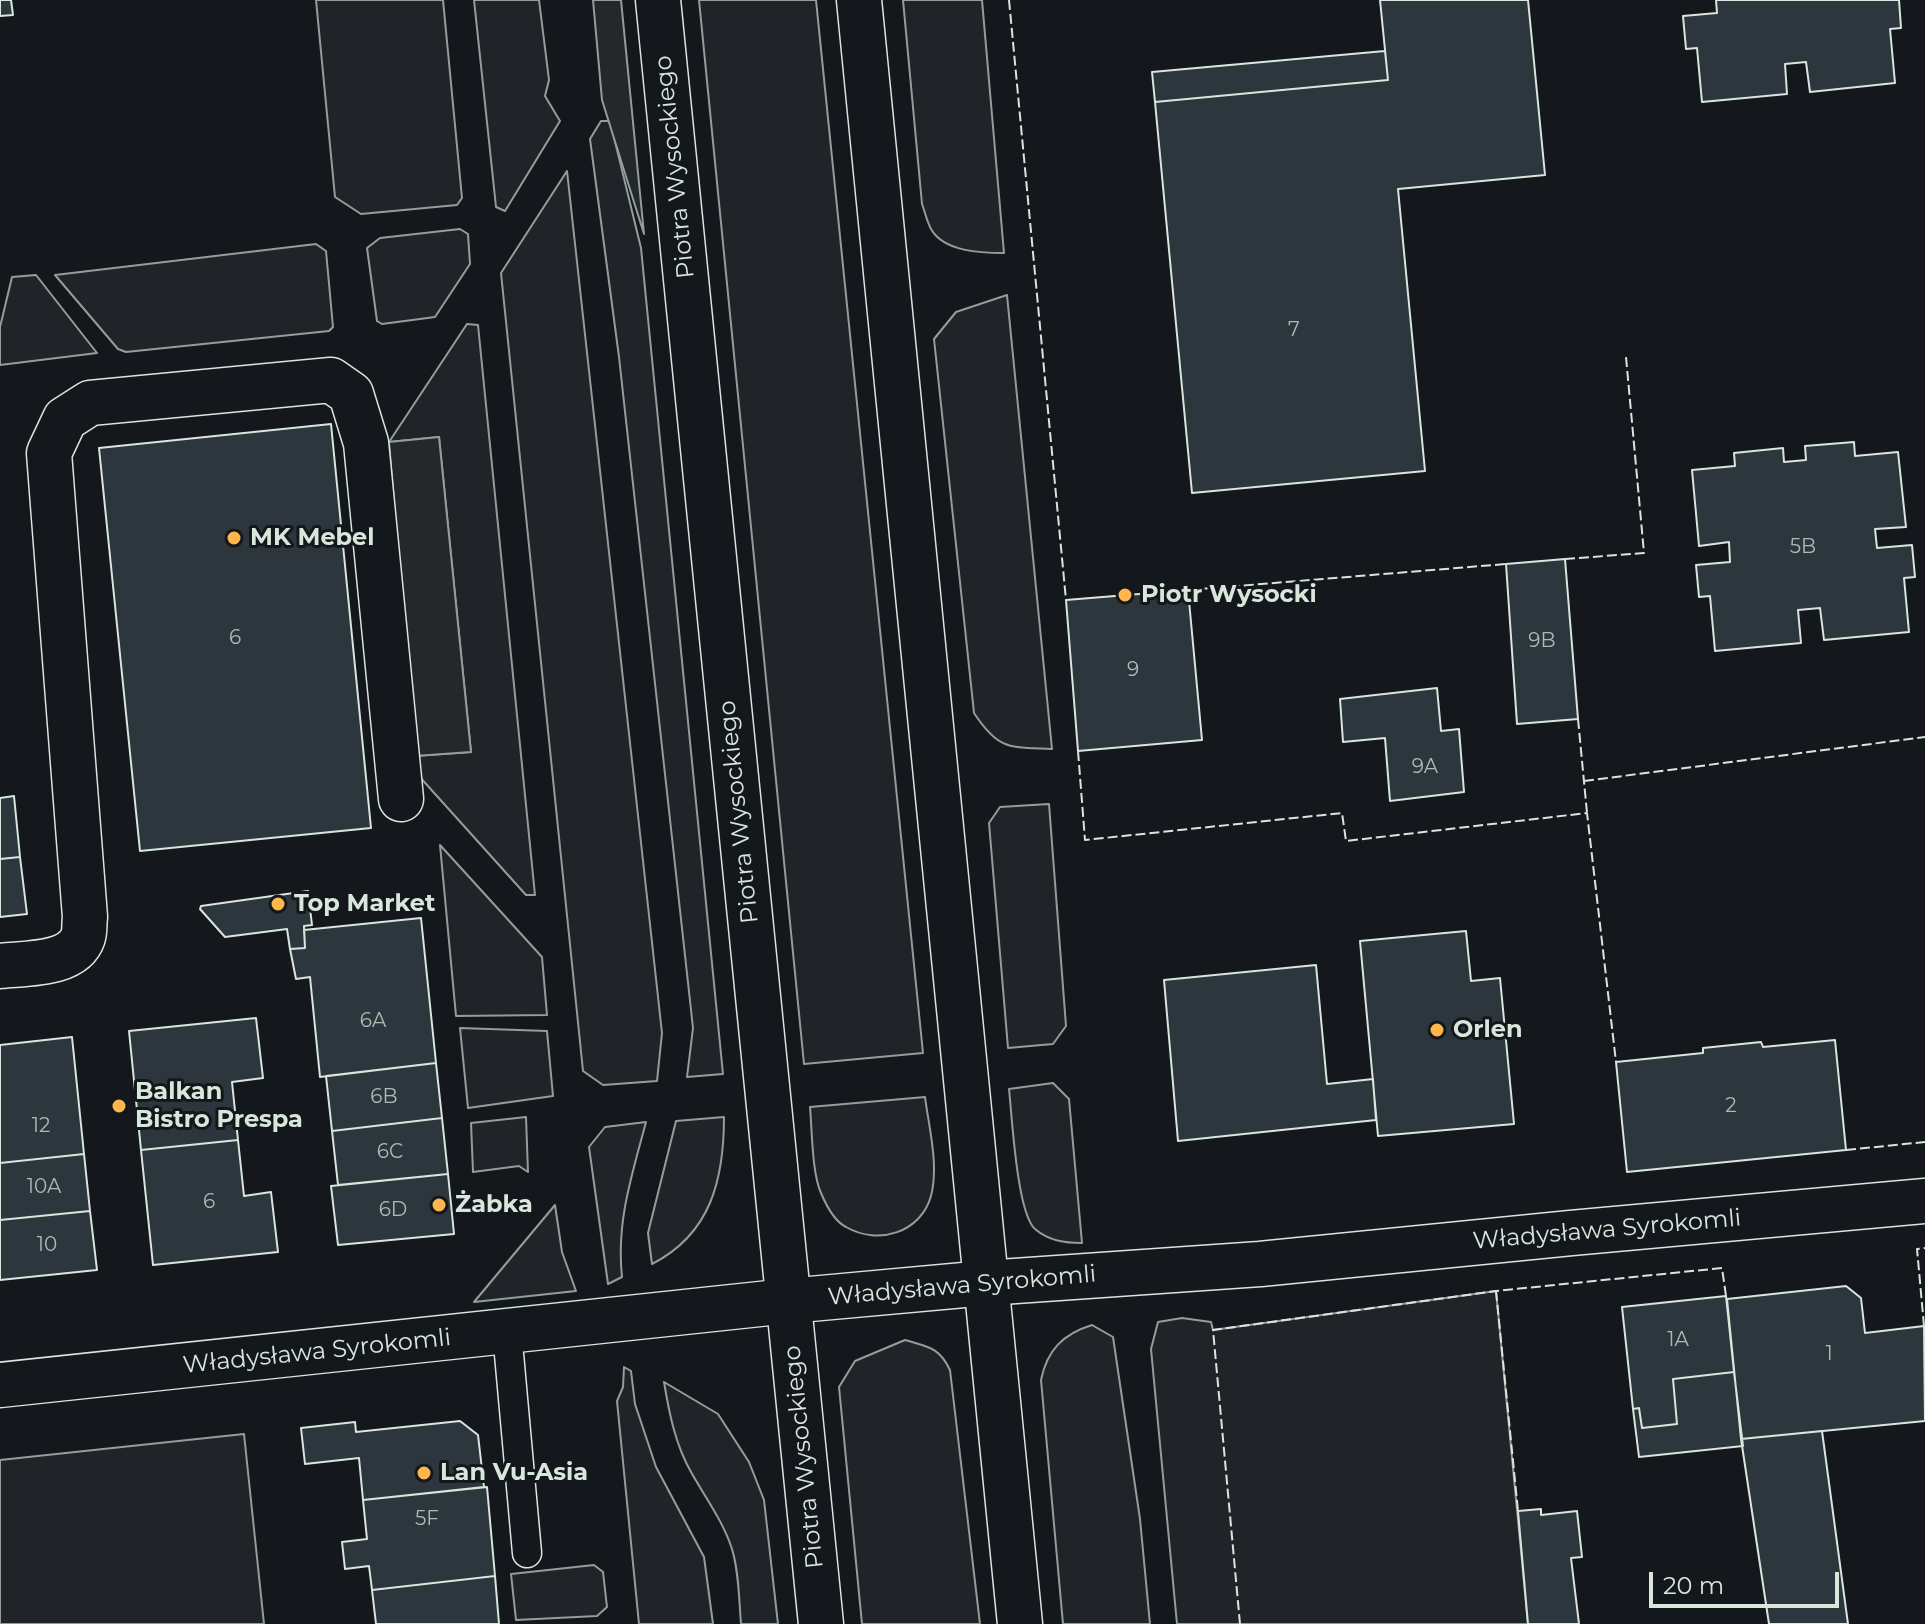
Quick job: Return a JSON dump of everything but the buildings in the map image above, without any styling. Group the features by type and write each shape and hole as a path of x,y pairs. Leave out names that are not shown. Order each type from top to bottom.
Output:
{"main road":[{"name":"Piotra Wysockiego","path":"658,0 821,1624"},
{"path":"859,0 1020,1624"},
{"path":"0,966 49,960 71,953 83,938 83,893 49,453 65,419 90,403 331,380 351,394 366,443 401,799"},
{"name":"Władysława Syrokomli","path":"0,1385 788,1301 986,1283 1260,1264 1925,1201"}],"lane":[{"path":"507,1332 527,1553"}],"shaded area":[{"path":"316,0 443,0 462,198 457,205 361,214 335,197"},
{"path":"474,0 539,0 549,80 545,96 560,121 505,211 496,207"},
{"path":"593,0 621,0 644,234 602,100"},
{"path":"699,0 816,0 923,1053 804,1064"},
{"path":"903,0 982,0 1004,253 954,247 937,237 928,223 922,204"},
{"path":"601,121 610,121 641,248 723,1074 687,1077 693,1028 619,357 590,139"},
{"path":"567,171 662,1033 657,1081 603,1085 583,1071 501,273"},
{"path":"460,229 468,234 470,264 435,317 382,324 377,321 367,248 380,238"},
{"path":"316,244 326,251 333,327 329,331 126,352 118,349 55,275"},
{"path":"36,275 97,353 0,365 0,327 12,277"},
{"path":"1007,295 1052,749 1015,747 999,741 974,713 934,339 956,312"},
{"path":"467,324 478,325 535,895 526,895 418,775 415,756 471,752 439,437 389,442"},
{"path":"439,437 471,752 415,756 389,442"},
{"path":"1049,804 1066,1026 1053,1044 1008,1048 989,823 1000,807"},
{"path":"440,845 542,957 547,1015 456,1016"},
{"path":"460,1028 547,1031 553,1096 468,1108"},
{"path":"1053,1083 1069,1099 1082,1243 1057,1240 1035,1229 1029,1220 1020,1185 1009,1089"},
{"path":"925,1097 934,1172 926,1208 908,1227 885,1235 859,1233 842,1224 834,1217 818,1185 810,1107"},
{"path":"526,1117 528,1172 519,1166 473,1172 471,1123"},
{"path":"724,1117 717,1183 701,1221 672,1252 652,1264 648,1233 676,1121"},
{"path":"646,1122 623,1218 622,1277 608,1284 589,1147 605,1127"},
{"path":"555,1205 562,1252 576,1291 474,1302"},
{"path":"1496,1291 1528,1624 1177,1624 1151,1349 1158,1322 1182,1318 1211,1322 1213,1330"},
{"path":"1092,1325 1113,1337 1140,1519 1150,1624 1063,1624 1041,1380 1047,1360 1058,1345 1073,1333"},
{"path":"905,1340 937,1352 950,1370 980,1624 862,1624 839,1387 855,1361"},
{"path":"624,1367 631,1371 635,1404 656,1467 704,1557 713,1624 639,1624 617,1401 623,1387"},
{"path":"664,1382 718,1414 749,1462 764,1500 778,1624 741,1624 732,1549 681,1450"},
{"path":"244,1434 264,1624 0,1624 0,1460"},
{"path":"594,1565 603,1572 607,1607 597,1616 516,1620 511,1574"}],"fence":[{"path":"1009,0 1066,600"},
{"path":"1565,559 1644,553 1626,357"},
{"path":"1188,590 1506,564"},
{"path":"1578,719 1587,813"},
{"path":"1584,781 1925,737"},
{"path":"1078,751 1085,840 1342,813 1346,841 1587,813 1616,1062"},
{"path":"1846,1150 1925,1142"},
{"path":"1924,1326 1917,1249 1925,1248"},
{"path":"1240,1624 1213,1330 1496,1291 1722,1268 1726,1296"},
{"path":"1496,1291 1518,1511"}],"place":[{"name":"MK Mebel","path":"234,538"},
{"name":"Piotr Wysocki","path":"1125,595"},
{"name":"Top Market","path":"278,904"},
{"name":"Orlen","path":"1437,1030"},
{"name":"Balkan Bistro Prespa","path":"119,1106"},
{"name":"Żabka","path":"439,1205"},
{"name":"Lan Vu-Asia","path":"424,1473"}]}
